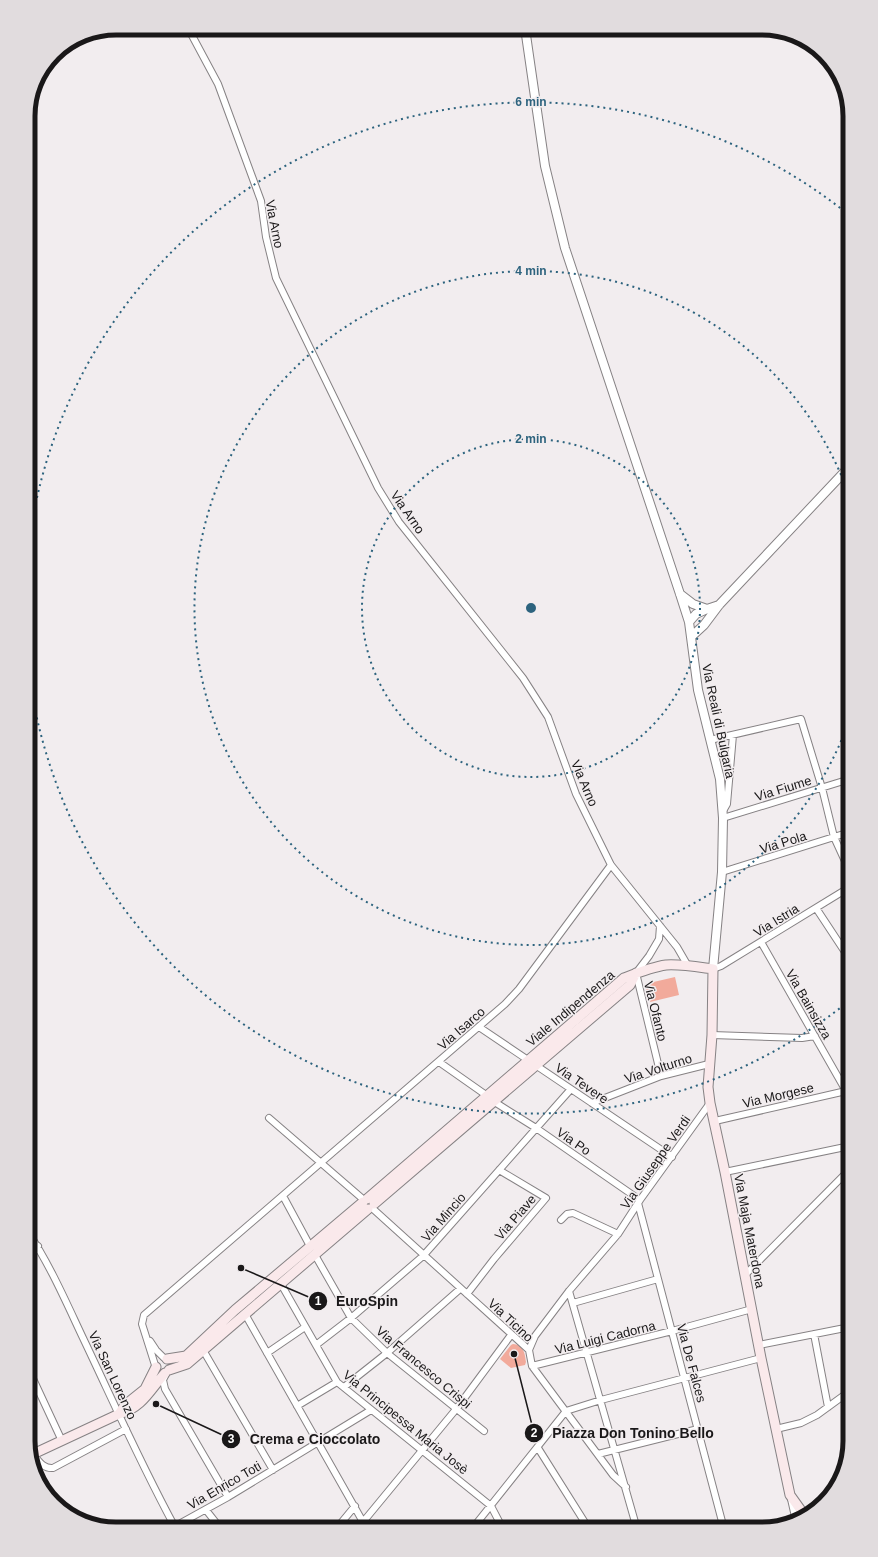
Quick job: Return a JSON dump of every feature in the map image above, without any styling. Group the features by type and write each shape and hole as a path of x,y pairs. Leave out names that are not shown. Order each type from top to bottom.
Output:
{"main road":[{"name":"Viale Indipendenza","path":"167,1371 187,1364 281,1284 368,1204 532,1063 624,978 636,973 666,965 713,969"},
{"name":"Via Maja Materdona","path":"713,969 712,1036 708,1087 710,1103 715,1121 758,1345 790,1495 802,1511"},
{"name":"Viale Indipendenza","path":"165,1359 186,1356 235,1310 310,1246 368,1204"},
{"path":"36,1451 119,1414 130,1411 153,1390 167,1371 170,1363 165,1359 158,1360 146,1389 125,1405 119,1414"},
{"path":"156,1366 160,1373 167,1371"}],"street":[{"name":"Via Arno","path":"192,35 218,84 261,201 266,237 276,278 378,488 399,522 523,678 548,717 576,794 611,865 677,947 688,966"},
{"name":"Via Reali di Bulgaria","path":"526,35 545,166 565,248 680,594 692,636 695,673 720,779 723,815 722,872 713,969"},
{"path":"692,636 704,625 719,605 843,473"},
{"path":"680,594 694,604 706,609"},
{"path":"689,622 696,614 719,605"},
{"path":"710,740 802,719 822,788 834,838 843,857"},
{"name":"Via Reali di Bulgaria","path":"723,815 726,804 733,735"},
{"name":"Via Fiume","path":"723,815 843,782"},
{"name":"Via Pola","path":"722,872 843,835"},
{"name":"Via Isarco","path":"145,1331 142,1324 144,1315 505,1004 519,989 611,865"},
{"name":"Via Istria","path":"713,969 722,966 843,891"},
{"path":"816,908 843,949"},
{"path":"636,973 649,956 659,939 660,926"},
{"name":"Via Bainsizza","path":"761,942 843,1086"},
{"name":"Via Ofanto","path":"636,973 661,1076"},
{"name":"Via Tevere","path":"479,1027 672,1157"},
{"path":"712,1036 802,1038 815,1036"},
{"name":"Via Po","path":"439,1062 536,1128 639,1202"},
{"name":"Via Volturno","path":"592,1103 661,1076 709,1064"},
{"name":"Via Mincio","path":"316,1345 351,1318 424,1256 571,1089"},
{"name":"Via Morgese","path":"715,1121 843,1092"},
{"name":"Via Giuseppe Verdi","path":"529,1350 535,1336 570,1291 618,1234 639,1202 710,1103"},
{"name":"Via Ticino","path":"269,1118 368,1204 529,1350 532,1366 613,1475 626,1487"},
{"path":"725,1172 843,1147"},
{"name":"Via Piave","path":"467,1294 494,1259 546,1198 499,1170"},
{"path":"745,1275 843,1179"},
{"path":"283,1196 310,1246"},
{"name":"Via De Falces","path":"639,1202 722,1522"},
{"path":"561,1220 567,1214 573,1213 618,1234"},
{"name":"Via San Lorenzo","path":"35,1242 170,1522"},
{"path":"35,1250 38,1246"},
{"name":"Via Francesco Crispi","path":"314,1255 351,1318 387,1353 484,1431"},
{"path":"573,1303 658,1279"},
{"name":"Via Principessa Maria Josè","path":"281,1284 337,1382 491,1506"},
{"path":"344,1387 387,1353 460,1289"},
{"path":"570,1291 635,1522"},
{"name":"Via Luigi Cadorna","path":"532,1366 672,1331 752,1309"},
{"path":"245,1314 363,1522 457,1408 512,1335"},
{"path":"267,1353 305,1327"},
{"path":"758,1345 843,1328"},
{"path":"145,1331 156,1350 165,1359"},
{"path":"145,1331 156,1366"},
{"path":"814,1334 828,1407"},
{"path":"203,1350 273,1470"},
{"path":"478,1522 566,1411 601,1400 761,1358"},
{"path":"167,1371 163,1380 165,1389 228,1497"},
{"path":"297,1406 337,1382"},
{"path":"35,1383 62,1440"},
{"path":"776,1429 801,1423 843,1396"},
{"name":"Via Enrico Toti","path":"184,1522 319,1443 372,1410"},
{"path":"38,1461 41,1465 49,1469 53,1468 126,1429"},
{"path":"598,1454 698,1429"},
{"path":"538,1448 585,1522"},
{"name":"Via Maja Materdona","path":"790,1495 795,1515"},
{"path":"342,1522 355,1506"},
{"path":"491,1506 499,1522"},
{"path":"206,1510 215,1522"}],"shaded area":[{"path":"675,977 679,995 650,1002 645,984"},
{"path":"513,1344 522,1348 525,1356 525,1365 511,1368 500,1359"}],"place":[{"name":"EuroSpin","path":"241,1268"},
{"name":"Piazza Don Tonino Bello","path":"514,1354"},
{"name":"Crema e Cioccolato","path":"156,1404"}]}
